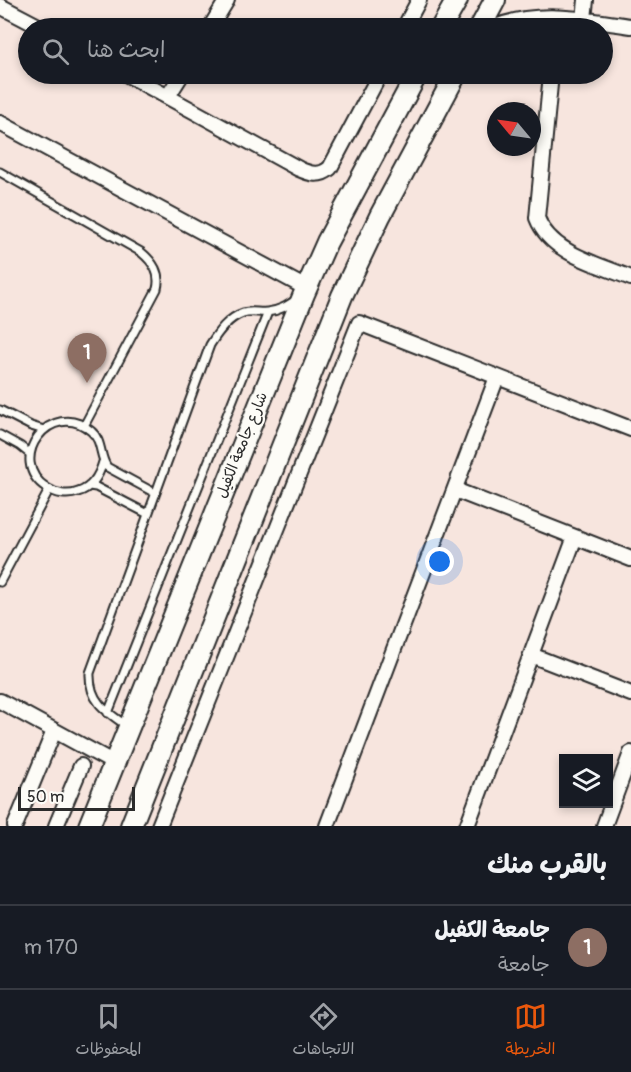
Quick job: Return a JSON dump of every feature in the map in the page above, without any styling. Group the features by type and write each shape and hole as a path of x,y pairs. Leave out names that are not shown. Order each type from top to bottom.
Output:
{"main road":[{"path":"447,18 457,0"},
{"path":"485,18 495,0"},
{"name":"شارع جامعة الكفيل","path":"89,826 305,291 337,224 412,84"},
{"path":"131,826 342,296 380,216 451,84"}],"street":[{"path":"216,18 227,0"},
{"path":"409,18 419,0"},
{"path":"584,18 586,0"},
{"path":"0,6 23,18"},
{"path":"613,24 631,26"},
{"path":"145,84 299,169 318,174 330,168 375,84"},
{"path":"168,96 176,84"},
{"path":"550,84 537,218 542,230 568,252 631,278"},
{"path":"0,123 305,291"},
{"path":"159,826 359,323 631,429"},
{"path":"327,826 497,377"},
{"path":"454,490 631,559"},
{"path":"467,826 575,537"},
{"path":"531,655 631,694"},
{"path":"0,701 114,763"},
{"path":"15,826 54,731"},
{"path":"604,826 631,753"},
{"path":"56,826 81,766"}],"lane":[{"path":"0,172 141,252 149,259 158,274 157,289 84,426"},
{"path":"128,727 108,713 95,700 90,686 90,673 210,345 219,331 233,318 246,312 283,309 305,291"},
{"path":"108,713 268,312"},
{"path":"0,410 44,430"},
{"path":"74,422 84,426 93,432 102,451 103,462 96,479 80,492 70,494 49,490 34,475 30,454 33,445 44,430 53,424 74,422"},
{"path":"0,435 30,454"},
{"path":"103,462 107,467 155,493"},
{"path":"90,486 148,514"},
{"path":"0,582 49,490"}],"place":[{"name":"جامعة الكفيل","path":"87,383"}]}
